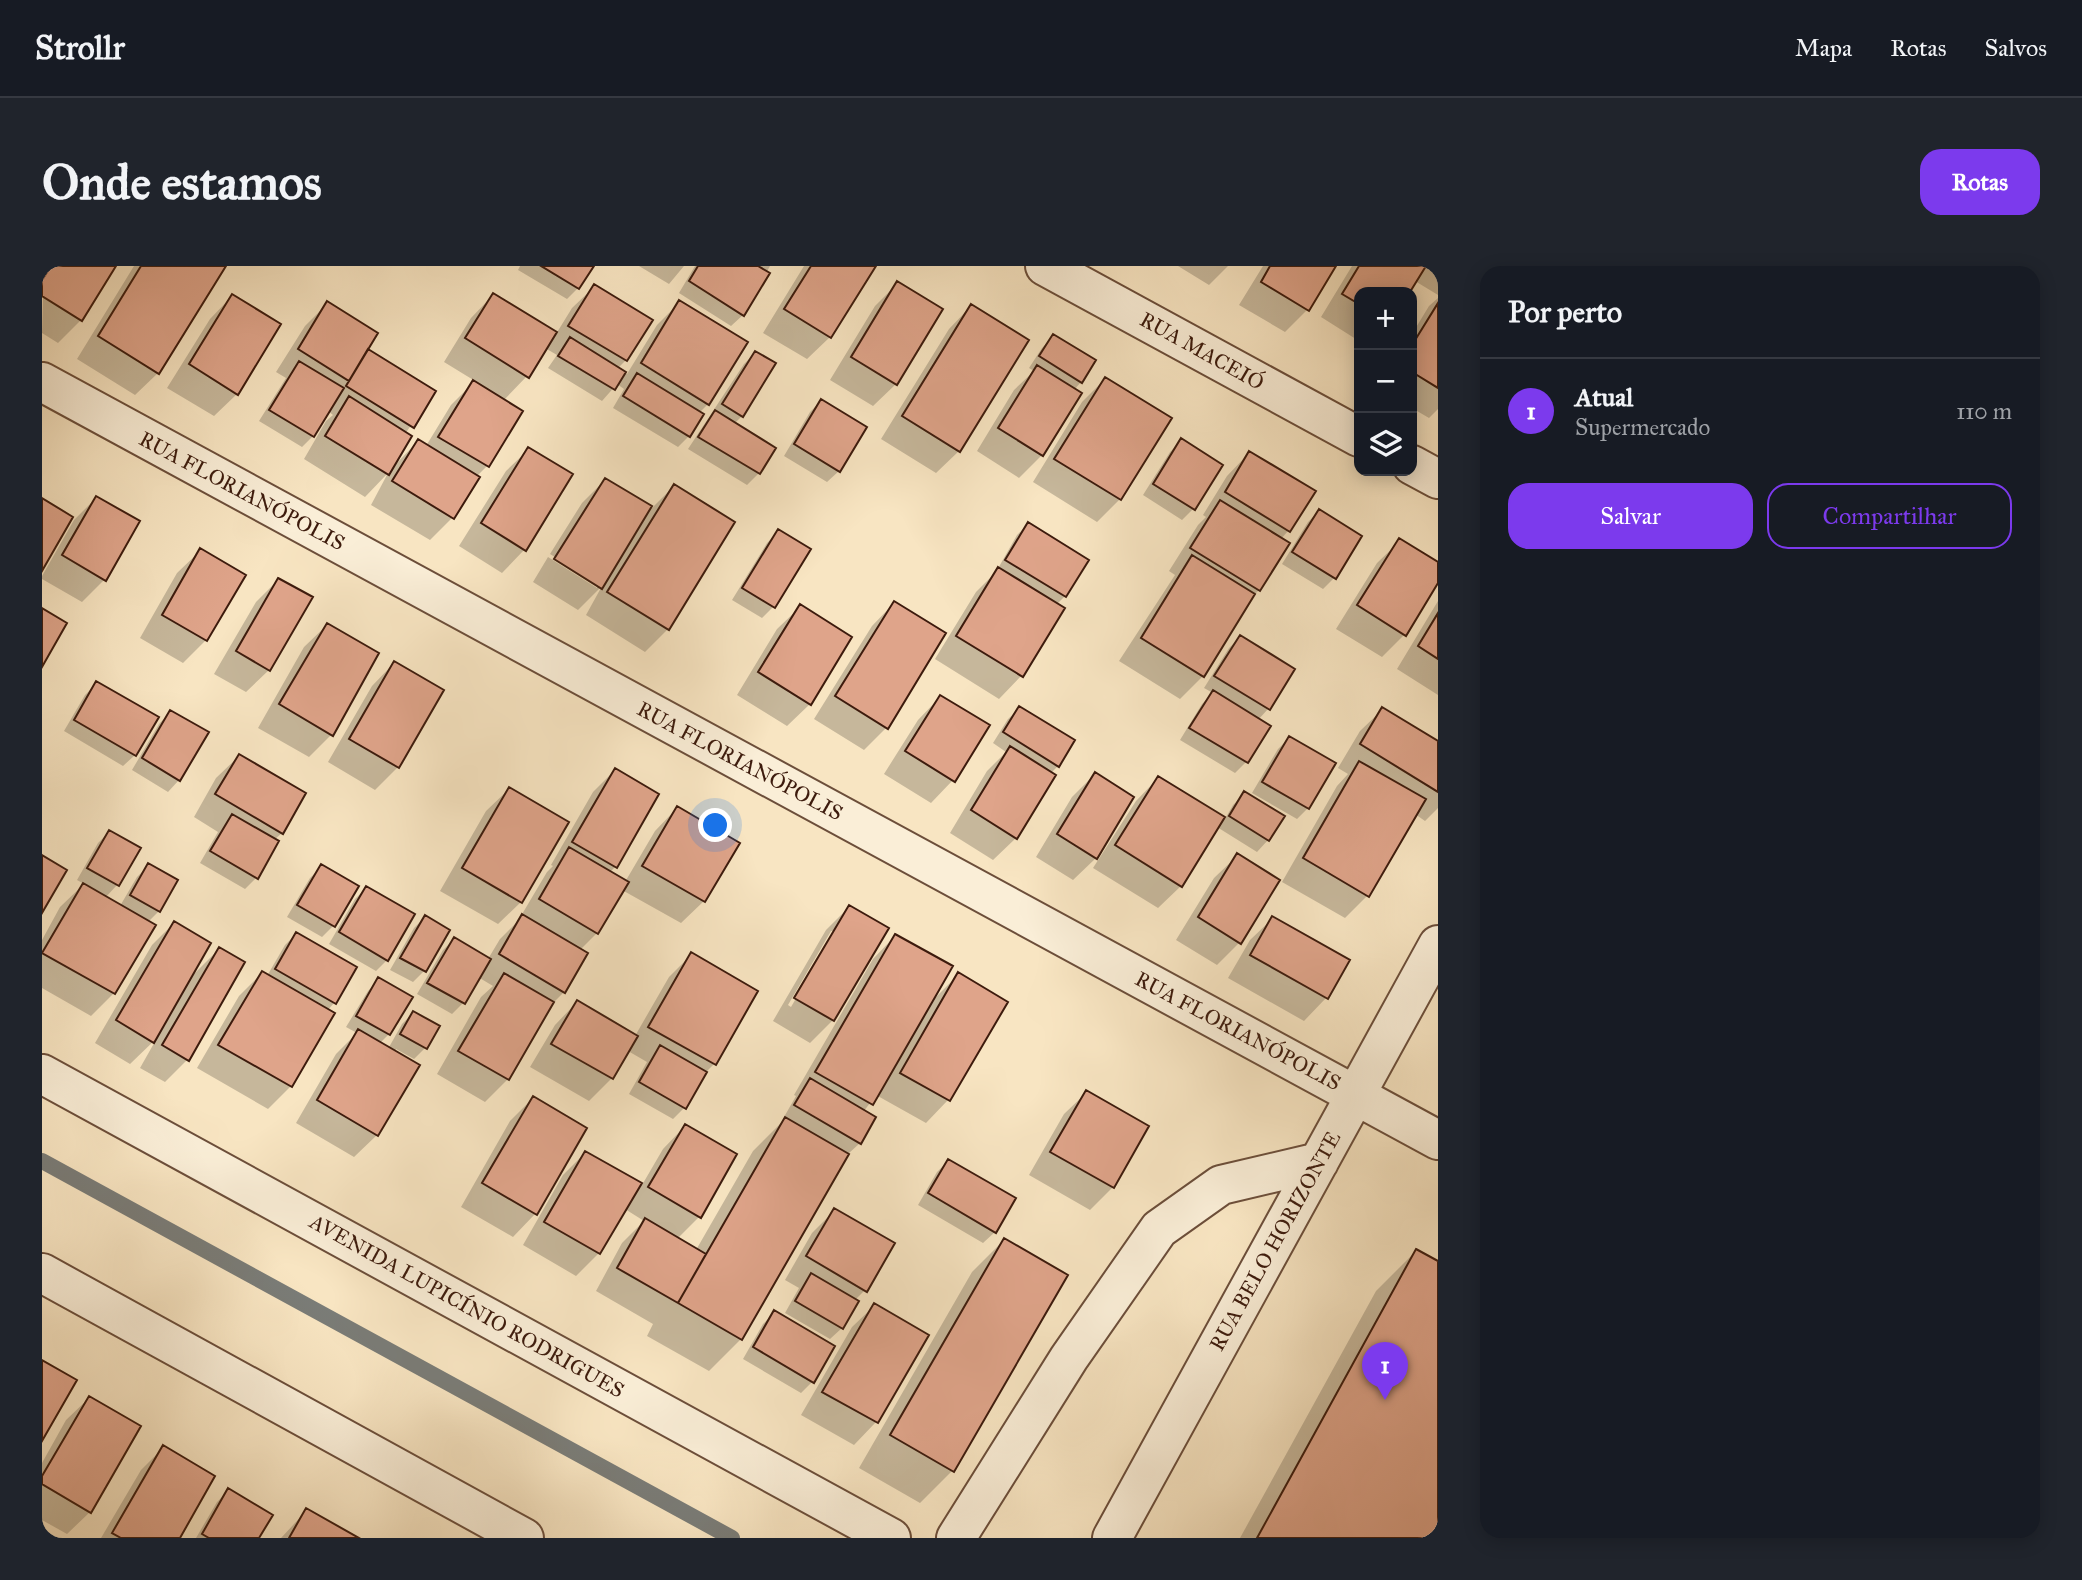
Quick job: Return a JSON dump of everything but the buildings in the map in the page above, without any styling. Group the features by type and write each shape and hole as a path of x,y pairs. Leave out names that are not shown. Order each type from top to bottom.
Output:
{"street":[{"name":"RUA MACEIÓ","path":"1045,266 1354,434"},
{"name":"RUA FLORIANÓPOLIS","path":"42,382 1438,1139"},
{"path":"1417,468 1438,479"},
{"name":"RUA BELO HORIZONTE","path":"1112,1538 1438,945"},
{"name":"AVENIDA LUPICÍNIO RODRIGUES","path":"42,1074 891,1538"},
{"path":"957,1538 1069,1357 1159,1229 1221,1185 1319,1162"},
{"path":"42,1273 524,1538"}],"waterway":[{"path":"42,1161 732,1538"}],"place":[{"name":"Atual","path":"1385,1400"}]}
